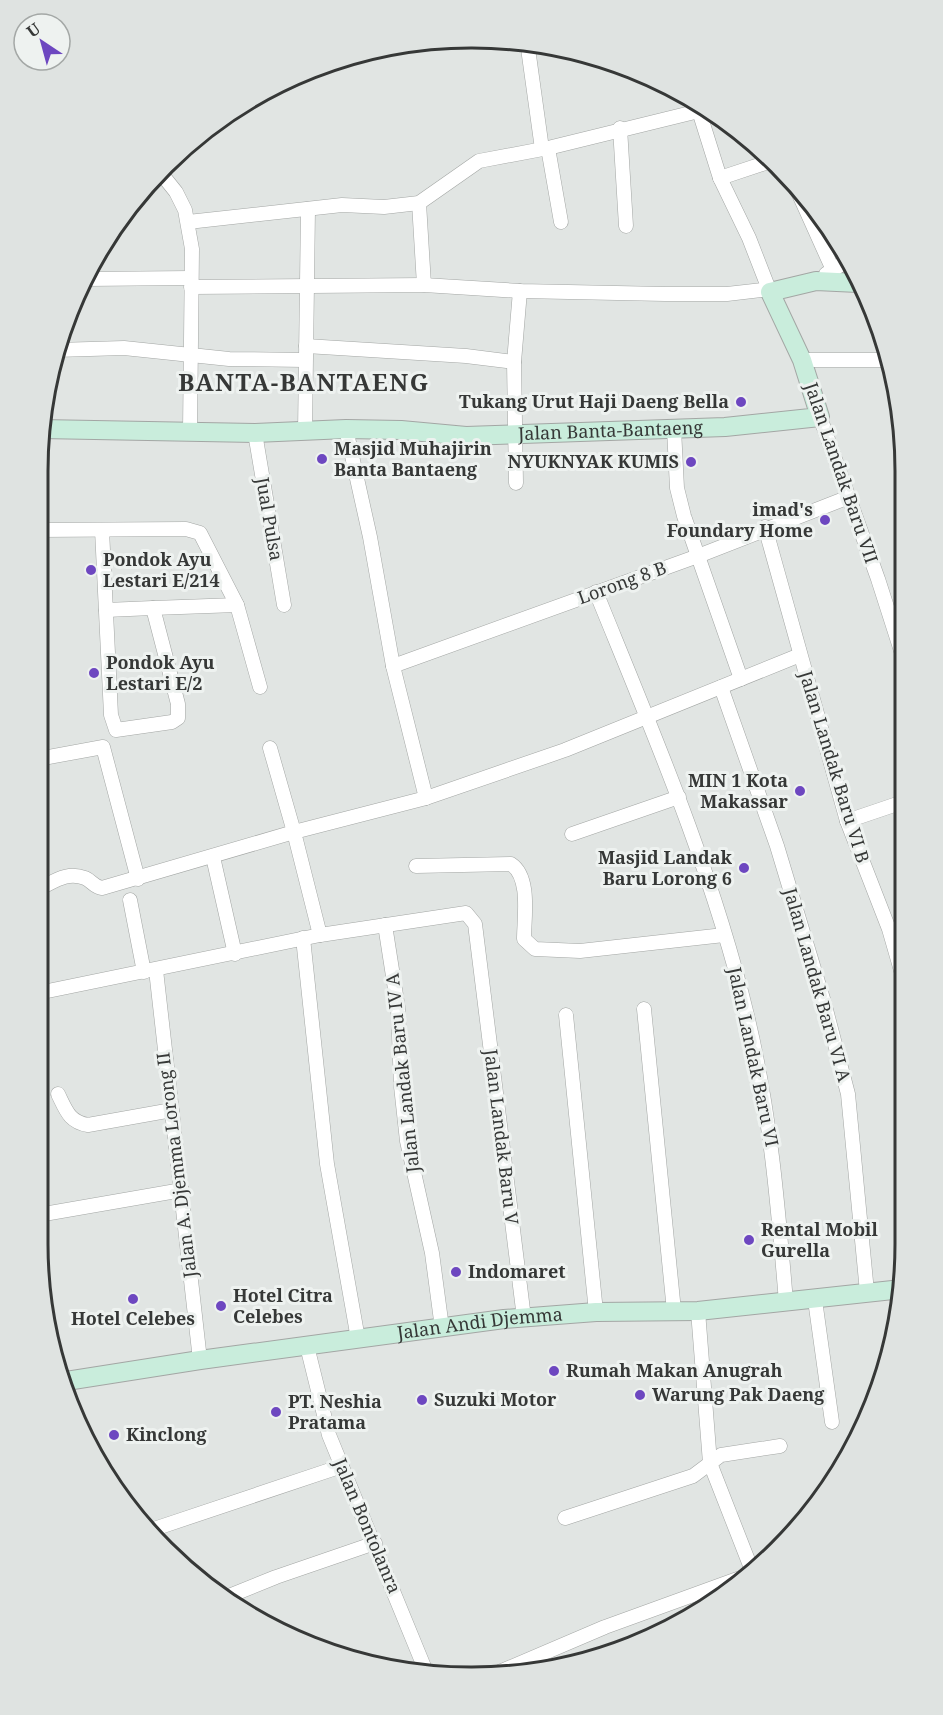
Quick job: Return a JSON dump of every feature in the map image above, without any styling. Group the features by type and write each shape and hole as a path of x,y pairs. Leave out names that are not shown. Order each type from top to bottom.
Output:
{"street":[{"path":"528,52 561,222"},
{"path":"188,222 342,205 384,207 419,203 479,161 545,149 620,128 695,112"},
{"path":"705,118 720,178 749,238 770,290"},
{"path":"620,128 626,226"},
{"path":"720,178 762,164"},
{"path":"165,179 176,192 188,222 191,282 190,432"},
{"path":"419,203 424,285"},
{"path":"305,432 308,209"},
{"path":"807,214 833,270"},
{"path":"816,281 841,265"},
{"path":"95,279 308,288 424,285 520,291 727,294 770,290 816,281 850,283"},
{"name":"Jalan Landak Baru VII","path":"770,290 802,360 895,633"},
{"path":"516,483 514,362 520,291"},
{"path":"66,350 124,348 229,359 305,353 475,356 514,362"},
{"path":"802,360 880,360"},
{"name":"Jalan Banta-Bantaeng","path":"51,429 255,433 346,429 401,430 466,436 724,427 820,417"},
{"path":"346,429 370,537 393,666 426,798"},
{"path":"674,429 677,488 741,679"},
{"name":"Jual Pulsa","path":"255,433 284,605"},
{"name":"Lorong 8 B","path":"393,666 698,556 765,527 849,496"},
{"name":"Jalan Landak Baru VI B","path":"765,527 847,821 895,950"},
{"path":"48,530 195,530 204,538 237,605 260,687"},
{"path":"102,530 111,721 116,730 172,722 178,718 178,704 153,608"},
{"name":"Jalan Landak Baru VI","path":"596,592 679,797 724,935 747,1016 774,1156 786,1302"},
{"path":"106,610 237,605"},
{"path":"48,883 65,876 83,878 102,888 294,832 426,798 565,750 800,655"},
{"name":"Jalan Landak Baru VI A","path":"721,687 777,846 824,1002 848,1094 867,1292"},
{"path":"48,757 103,747 138,879"},
{"path":"270,748 320,935"},
{"path":"572,834 679,797"},
{"path":"847,821 895,805"},
{"path":"213,856 236,954"},
{"path":"416,866 512,864 522,881 524,939 535,949 580,951 724,935"},
{"name":"Jalan A. Djemma Lorong II","path":"130,900 150,971 172,1110 183,1190 200,1360"},
{"name":"Jalan Landak Baru V","path":"385,925 466,913 475,924 524,1318"},
{"path":"48,991 236,954 303,938 385,925"},
{"name":"Jalan Landak Baru IV A","path":"385,925 398,1008 401,1086 407,1141 432,1253 442,1328"},
{"path":"303,938 327,1164 358,1339"},
{"path":"644,1009 674,1311"},
{"path":"566,1015 596,1312"},
{"path":"58,1094 68,1116 80,1124 88,1125 172,1110"},
{"path":"48,1213 183,1190"},
{"name":"Jalan Andi Djemma","path":"70,1380 200,1360 524,1318 596,1312 698,1311 892,1290"},
{"path":"815,1300 832,1422"},
{"path":"698,1311 710,1463 749,1564"},
{"name":"Jalan Bontolanra","path":"307,1346 330,1435 423,1664"},
{"path":"565,1518 693,1476 717,1456 729,1452 780,1446"},
{"path":"158,1528 342,1466"},
{"path":"234,1594 276,1577 375,1544"},
{"path":"518,1664 605,1627 723,1584"}],"place":[{"name":"Tukang Urut Haji Daeng Bella","path":"741,402"},
{"name":"Masjid Muhajirin Banta Bantaeng","path":"322,459"},
{"name":"NYUKNYAK KUMIS","path":"691,462"},
{"name":"imad's Foundary Home","path":"825,520"},
{"name":"Pondok Ayu Lestari E/214","path":"91,570"},
{"name":"Pondok Ayu Lestari E/2","path":"94,673"},
{"name":"MIN 1 Kota Makassar","path":"800,791"},
{"name":"Masjid Landak Baru Lorong 6","path":"744,868"},
{"name":"Rental Mobil Gurella","path":"749,1240"},
{"name":"Indomaret","path":"456,1272"},
{"name":"Hotel Celebes","path":"133,1299"},
{"name":"Hotel Citra Celebes","path":"221,1306"},
{"name":"Rumah Makan Anugrah","path":"554,1371"},
{"name":"Warung Pak Daeng","path":"640,1395"},
{"name":"Suzuki Motor","path":"422,1400"},
{"name":"PT. Neshia Pratama","path":"276,1412"},
{"name":"Kinclong","path":"114,1435"}],"district":[{"name":"BANTA-BANTAENG","path":"304,383"}]}
